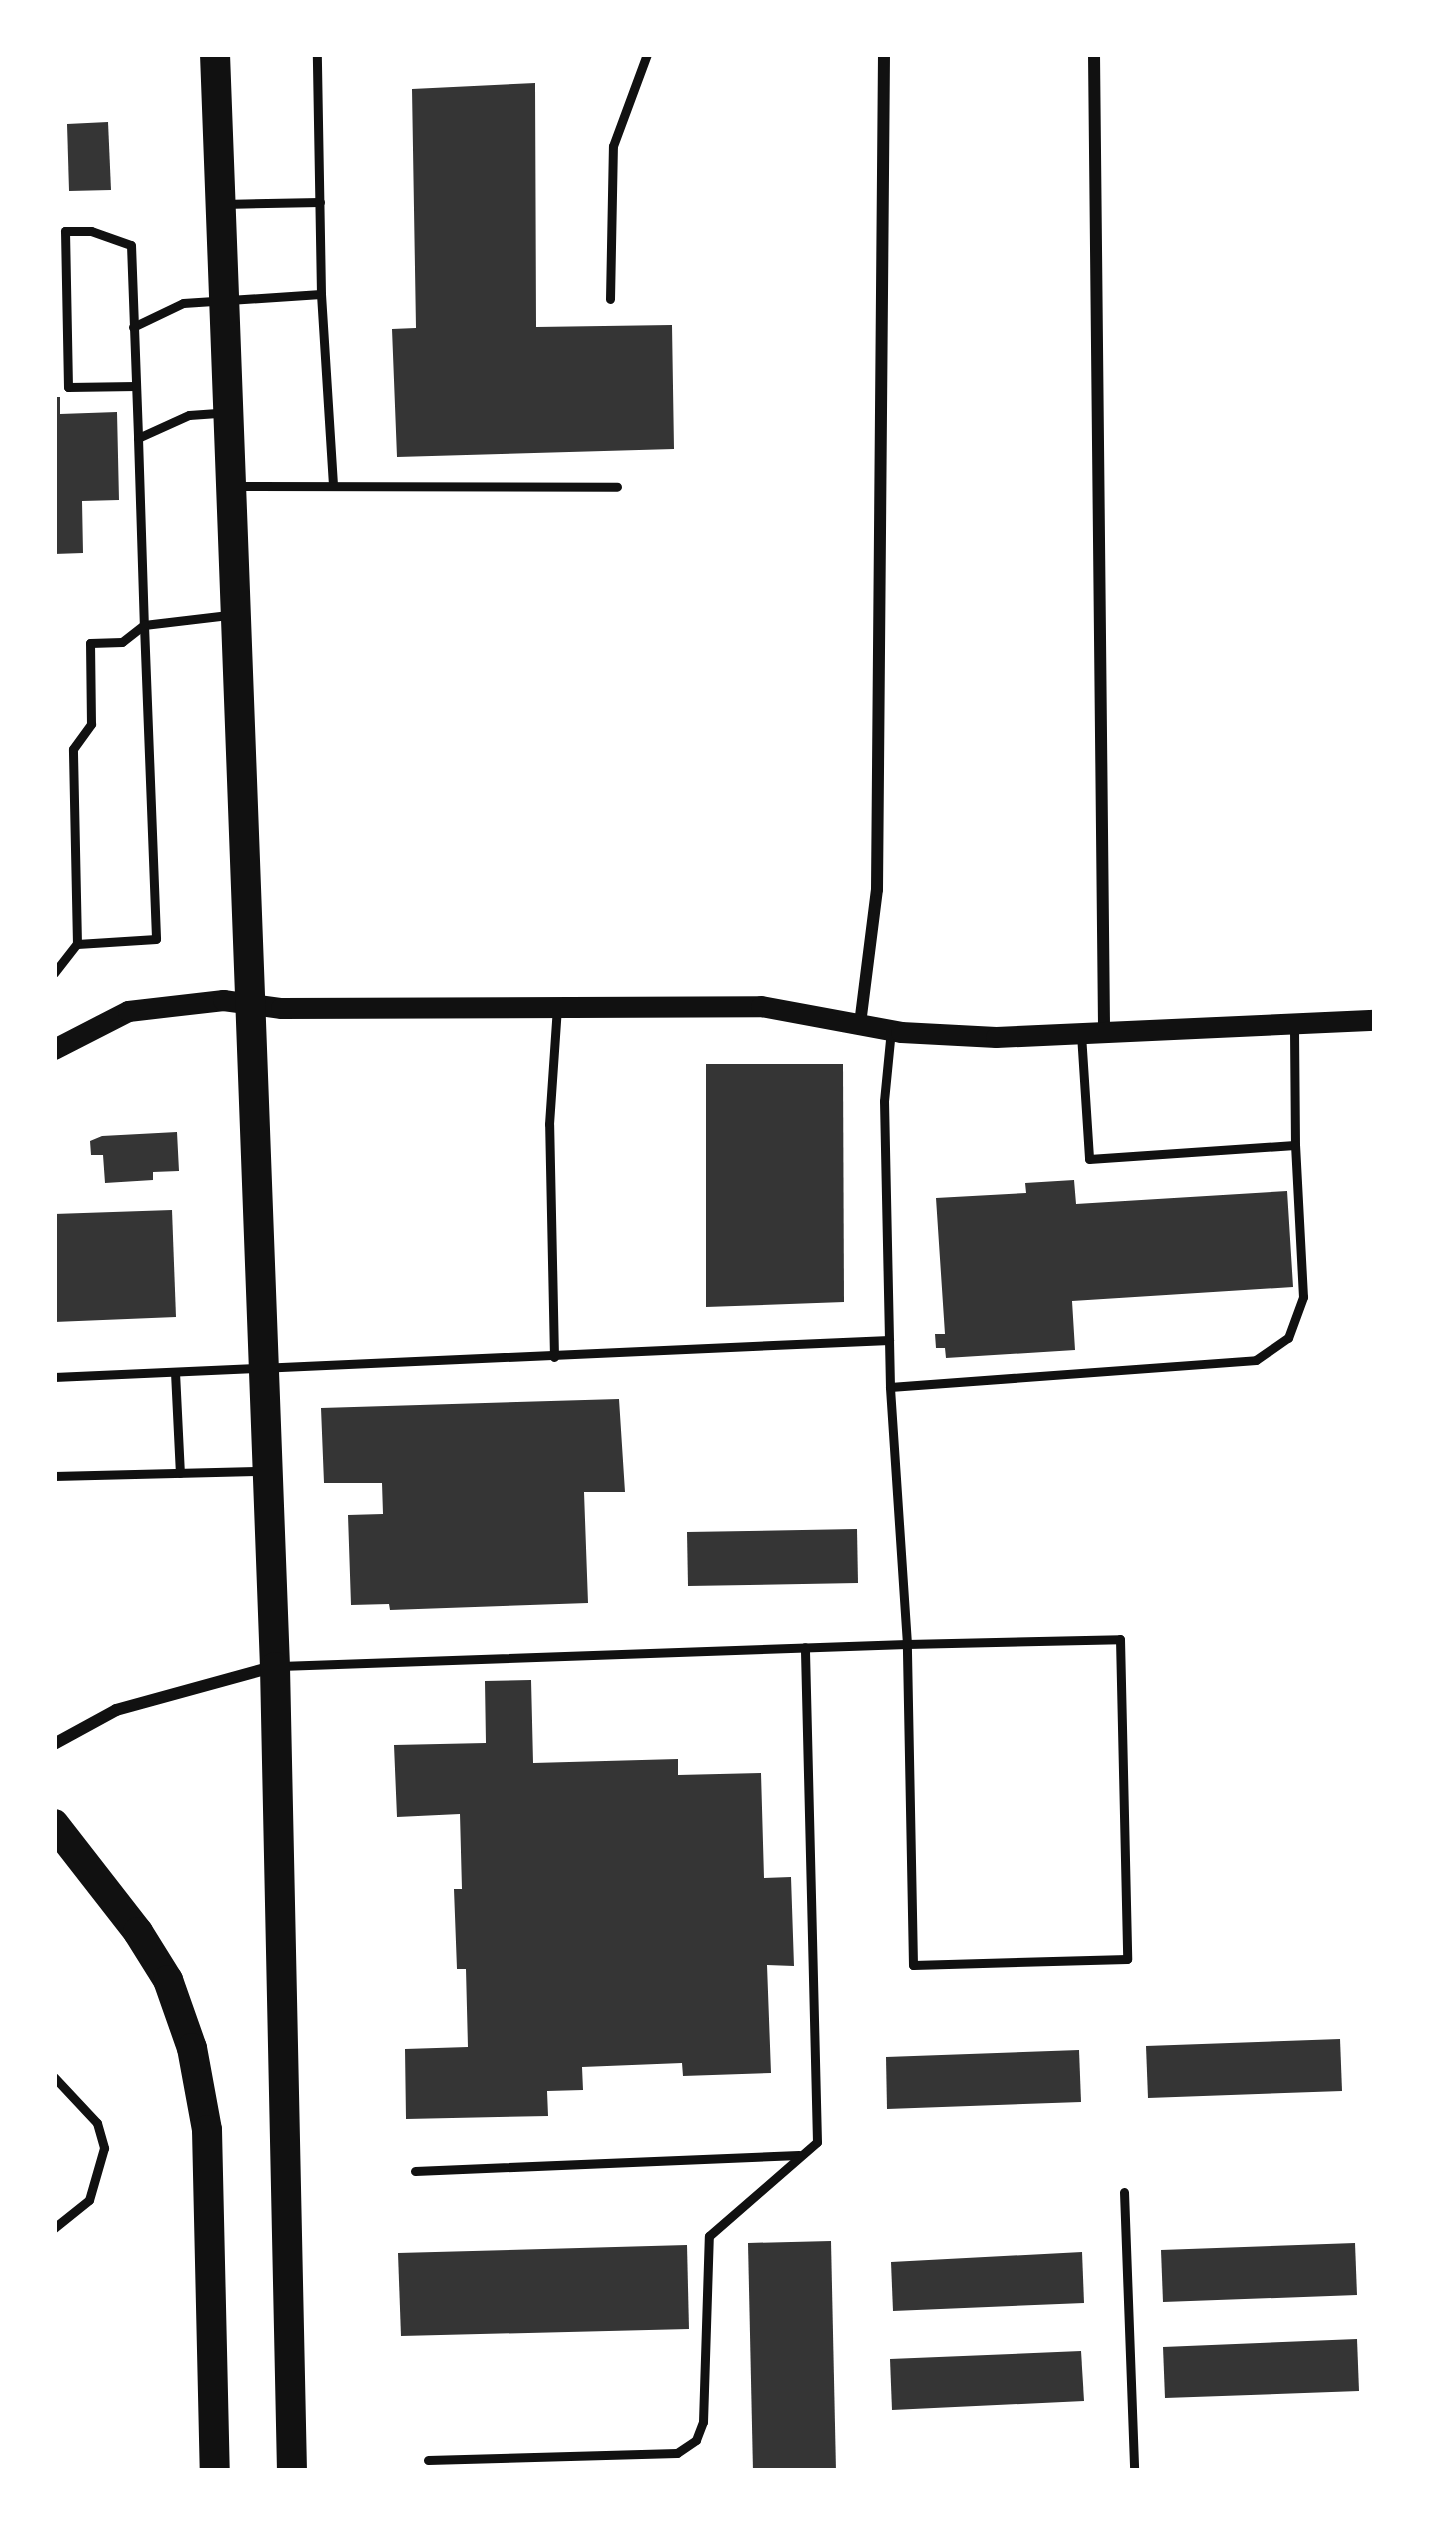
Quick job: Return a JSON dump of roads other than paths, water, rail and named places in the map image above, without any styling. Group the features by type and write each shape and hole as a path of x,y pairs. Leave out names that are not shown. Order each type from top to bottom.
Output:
{"main road":[{"path":"215,54 274,1666 292,2471"},
{"path":"54,1824 168,1980 192,2048 207,2130 215,2471"}],"street":[{"path":"860,1024 877,890 884,54"},
{"path":"1092,1033 1094,54"},
{"path":"54,1049 100,1021 151,1005 248,1000 281,1008 557,1003 761,1006 891,1030 996,1037 1375,1019"},
{"path":"54,1744 116,1710 274,1666"}],"lane":[{"path":"317,54 321,294 333,486"},
{"path":"610,299 613,146 646,54"},
{"path":"220,204 320,202"},
{"path":"77,944 157,939 131,245 92,231 65,231 68,387 136,386"},
{"path":"134,327 184,303 321,294"},
{"path":"138,438 189,415 226,412"},
{"path":"229,486 617,487"},
{"path":"54,973 77,944 74,748 92,724 90,643 122,642 144,625 233,615"},
{"path":"554,1358 549,1124 557,1003"},
{"path":"890,1387 1256,1360 1288,1338 1303,1297 1294,1024"},
{"path":"274,1666 347,1660 907,1644 1120,1640 1127,1960 914,1965 907,1644 890,1387 884,1101 891,1030"},
{"path":"1092,1033 1089,1159 1295,1145"},
{"path":"54,1377 889,1340"},
{"path":"175,1372 180,1473"},
{"path":"54,1477 266,1471"},
{"path":"428,2460 677,2453 696,2440 703,2422 709,2236 817,2142 805,1648"},
{"path":"54,2077 97,2123 104,2148 89,2200 54,2228"},
{"path":"415,2171 802,2155"},
{"path":"1124,2192 1134,2471"}]}
